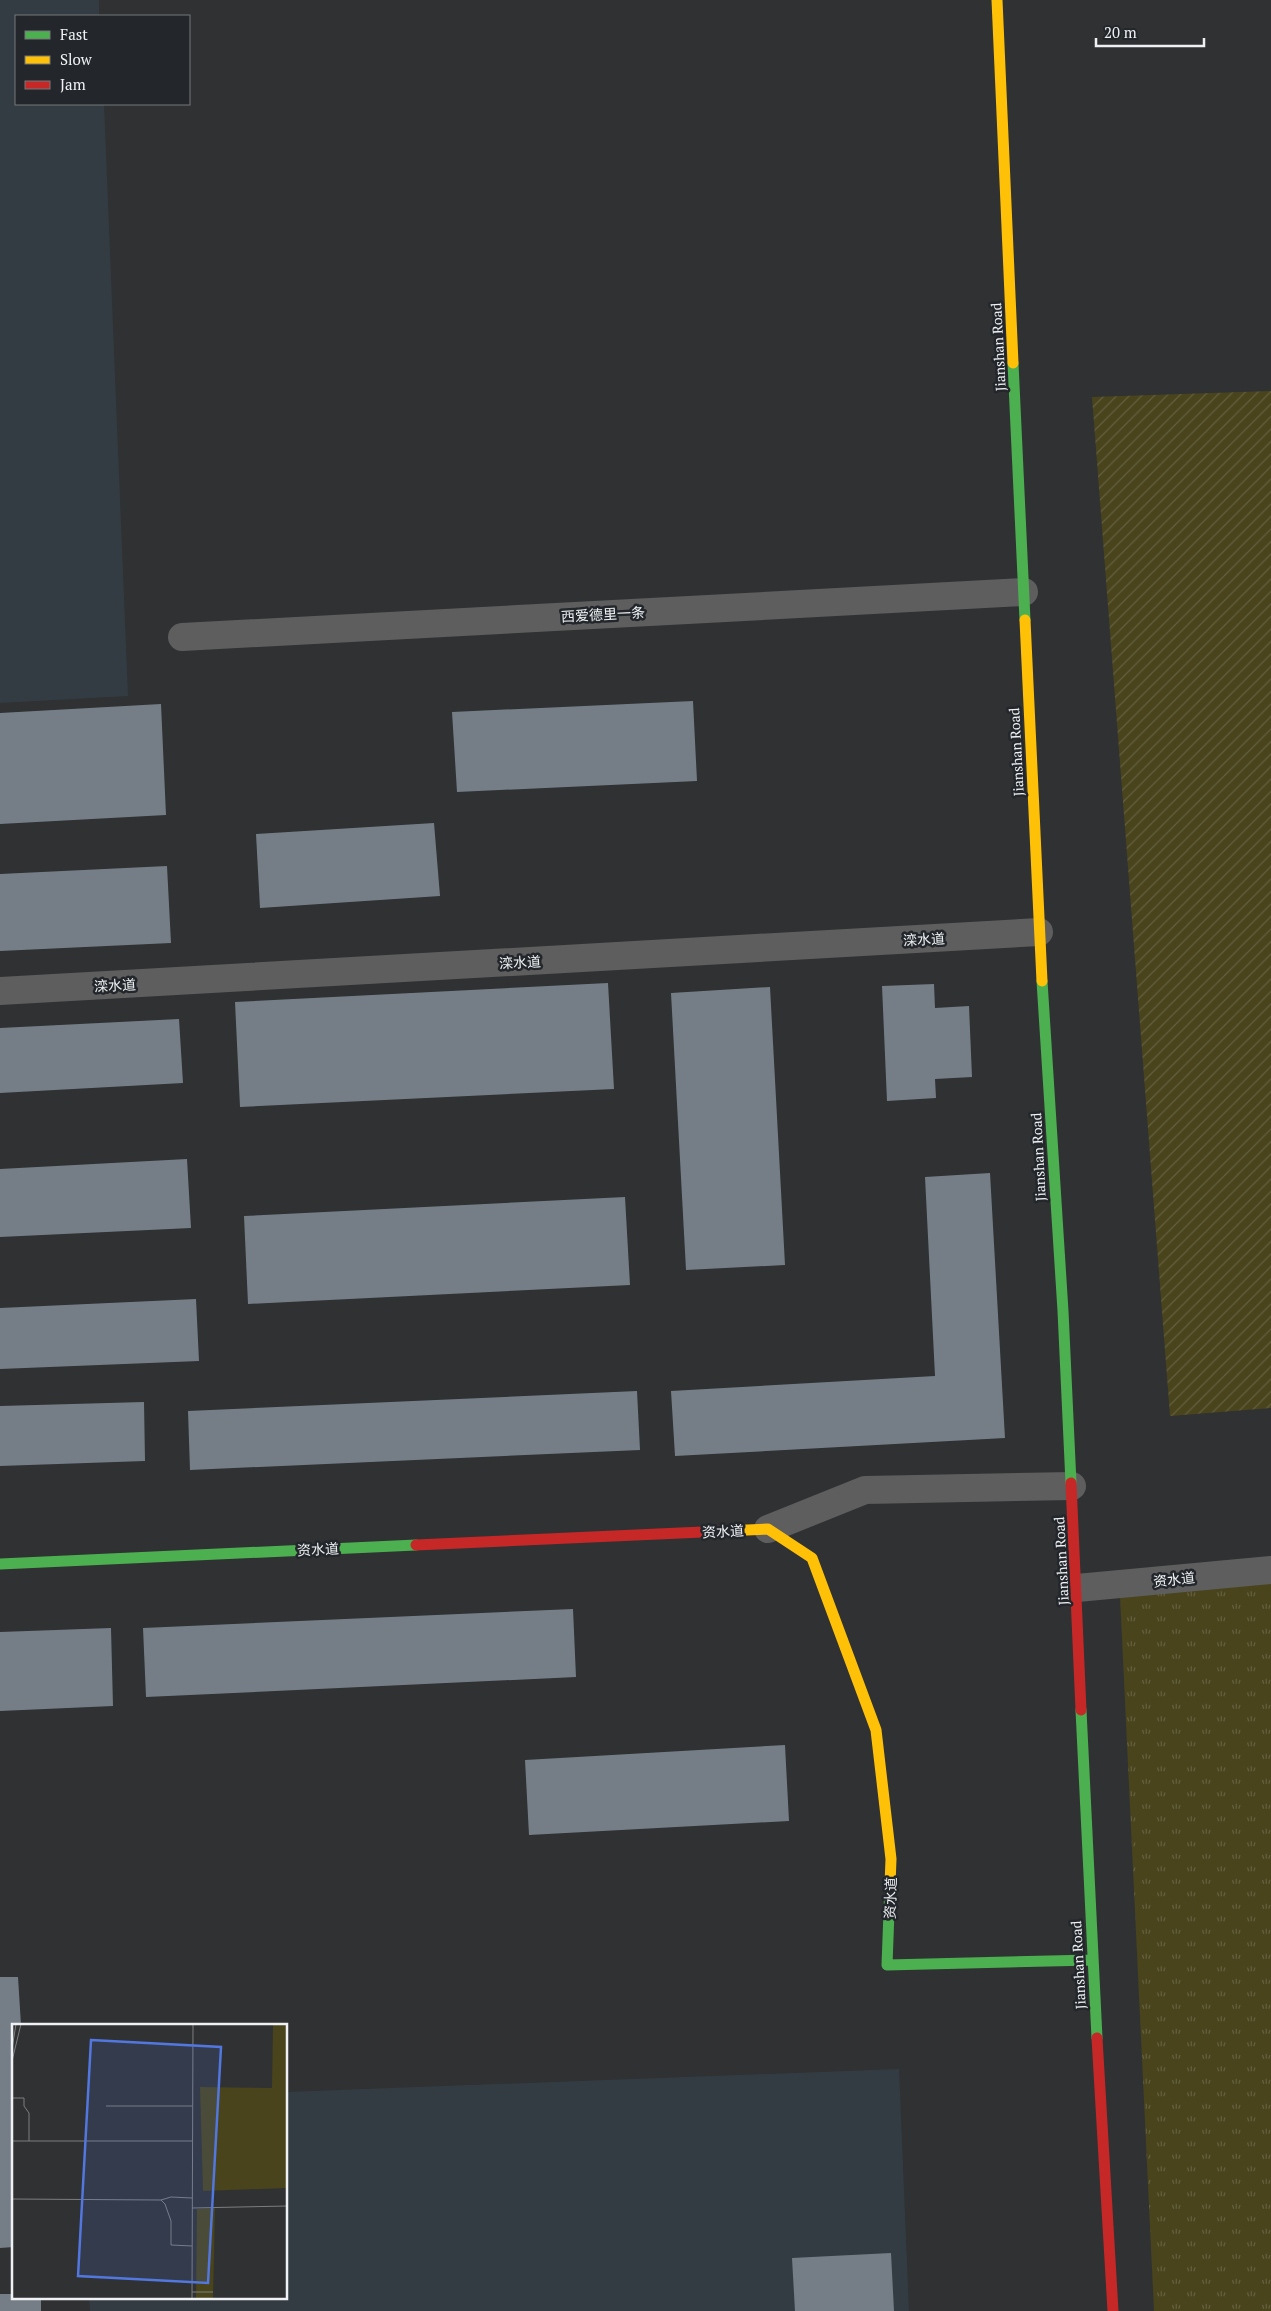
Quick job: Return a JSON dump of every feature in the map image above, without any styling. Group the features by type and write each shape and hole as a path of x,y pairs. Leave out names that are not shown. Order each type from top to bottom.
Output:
{"main road":[{"name":"Jianshan Road","path":"997,0 1039,932 1072,1486 1093,1960 1113,2311"},
{"name":"资水道","path":"0,1564 768,1528 812,1558 876,1730 891,1859 887,1965 1093,1960"}],"street":[{"name":"西爱德里一条","path":"182,636 1024,592"},
{"name":"滦水道","path":"0,991 1039,932"},
{"path":"768,1528 865,1490 1072,1486"},
{"name":"资水道","path":"1077,1588 1271,1570"}],"shaded area":[{"path":"0,0 99,0 99,15 15,15 15,105 104,105 128,696 0,703"},
{"path":"899,2069 909,2311 90,2311 89,2298 288,2298 288,2092"}],"green space":[{"path":"1271,391 1271,1408 1170,1416 1092,397"},
{"path":"1271,1578 1271,2311 1154,2311 1120,1596"}],"building":[{"path":"693,701 697,781 457,792 452,712"},
{"path":"161,704 166,815 0,824 0,713"},
{"path":"434,823 440,896 260,908 256,834"},
{"path":"167,866 171,943 0,951 0,874"},
{"path":"608,983 614,1089 240,1107 235,1002"},
{"path":"934,984 935,1008 969,1006 972,1077 935,1079 936,1098 887,1101 882,986"},
{"path":"770,987 785,1265 686,1270 671,993"},
{"path":"179,1019 183,1083 0,1093 0,1028"},
{"path":"187,1159 191,1228 0,1237 0,1169"},
{"path":"990,1173 1005,1438 675,1456 671,1391 935,1376 925,1177"},
{"path":"625,1197 630,1285 248,1304 244,1216"},
{"path":"196,1299 199,1361 0,1369 0,1308"},
{"path":"637,1391 640,1450 190,1470 188,1411"},
{"path":"144,1402 145,1461 0,1466 0,1406"},
{"path":"573,1609 576,1677 146,1697 143,1628"},
{"path":"111,1628 113,1706 0,1711 0,1632"},
{"path":"785,1745 789,1821 529,1835 525,1760"},
{"path":"0,1977 18,1977 21,2024 12,2024 12,2247 0,2248"},
{"path":"891,2253 894,2311 795,2311 792,2258"},
{"path":"0,2294 12,2294 12,2298 41,2298 41,2311 0,2311"}],"traffic: fast":[{"path":"1013,363 1025,620"},
{"path":"1042,981 1063,1311 1071,1483"},
{"path":"0,1564 416,1545"},
{"path":"1081,1710 1097,2038"},
{"path":"890,1885 887,1965 1093,1960"}],"traffic: slow":[{"path":"997,0 1013,363"},
{"path":"1025,620 1042,981"},
{"path":"725,1531 768,1529 812,1558 876,1730 891,1859 890,1885"}],"traffic: jam":[{"path":"1071,1483 1081,1710"},
{"path":"416,1545 725,1531"},
{"path":"1097,2038 1113,2311"}]}
